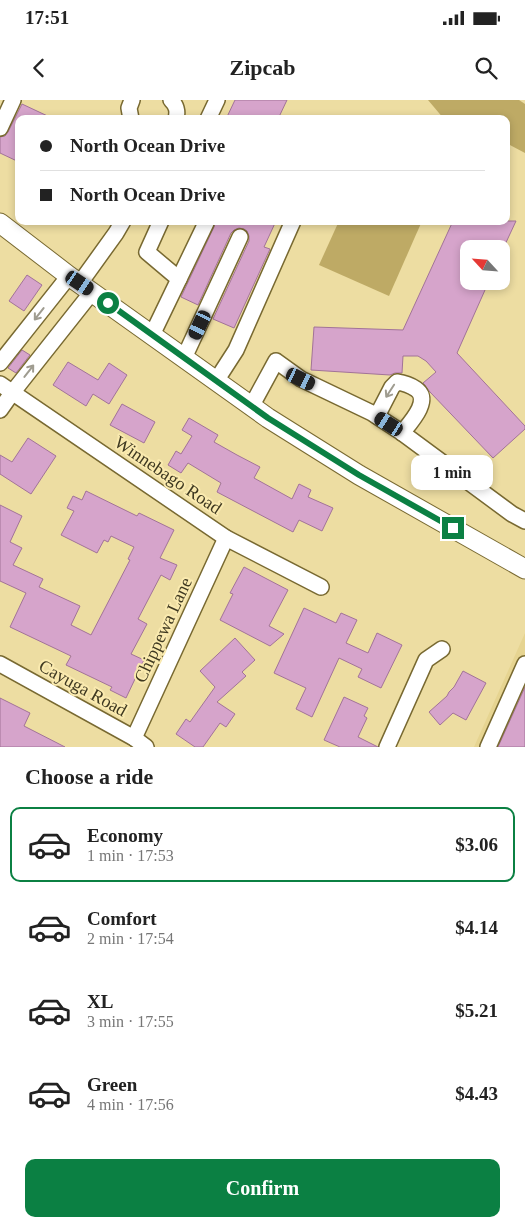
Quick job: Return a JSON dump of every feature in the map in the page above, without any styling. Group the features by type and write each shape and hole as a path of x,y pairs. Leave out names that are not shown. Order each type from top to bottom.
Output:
{"main road":[{"path":"0,223 80,284 276,424 359,475 525,569"}],"street":[{"path":"0,128 13,100"},
{"path":"130,115 129,108 132,100"},
{"path":"172,100 175,104 177,115"},
{"path":"210,115 217,100"},
{"path":"0,410 6,388 121,225"},
{"path":"159,225 147,252 179,279"},
{"path":"152,335 205,225"},
{"path":"216,381 236,350 291,225"},
{"path":"184,358 240,237"},
{"path":"0,363 80,284"},
{"path":"251,407 276,362 301,379 377,416 512,514 525,521"},
{"path":"377,416 397,382 414,387 419,391 422,402 402,433"},
{"name":"Winnebago Road","path":"6,388 226,538 321,586"},
{"name":"Chippewa Lane","path":"140,743 226,538"},
{"path":"387,747 426,660 442,649"},
{"name":"Cayuga Road","path":"0,664 140,743"},
{"path":"488,747 525,664"}],"shaded area":[{"path":"428,100 519,100 525,104 525,153 510,145 510,115 441,115"},
{"path":"337,225 420,225 389,296 319,265"},
{"path":"525,633 525,747 474,747"}],"building":[{"path":"235,100 287,100 280,115 228,115"},
{"path":"22,104 45,115 16,115"},
{"path":"15,118 15,160 0,153 0,137 5,136"},
{"path":"510,221 516,221 507,240 460,240 460,290 485,290 457,353 525,426 525,429 493,458 423,383 436,372 426,361 418,356 403,356 402,373 390,375 311,370 314,327 403,330 451,225 510,225"},
{"path":"214,225 274,225 264,247 270,249 234,328 213,319 249,241 247,231 244,229 239,228 231,233 198,305 181,297"},
{"path":"27,275 42,285 24,311 9,301"},
{"path":"22,350 30,355 16,373 8,368"},
{"path":"68,362 98,380 109,363 127,375 109,404 93,394 86,406 53,385"},
{"path":"122,404 155,422 144,443 110,425"},
{"path":"189,418 218,435 214,442 260,467 254,478 292,499 299,484 311,490 308,497 333,508 322,531 299,520 293,532 217,492 221,483 188,463 181,473 168,465 176,451 181,454 192,436 182,430"},
{"path":"28,438 56,456 31,494 0,474 0,455 12,462"},
{"path":"86,491 137,516 139,513 174,530 160,558 177,565 170,580 161,575 138,619 147,624 131,654 144,660 126,698 110,690 112,687 66,665 71,656 10,627 26,593 0,581 0,505 22,516 10,542 22,548 13,565 43,579 39,587 80,606 71,625 91,635 130,560 128,559 134,547 111,536 108,542 104,540 97,553 61,535 74,511 67,508 73,496 82,500"},
{"path":"244,567 288,590 269,626 284,634 270,646 220,620 233,594 230,593"},
{"path":"304,608 336,623 341,613 357,620 346,643 368,653 377,633 402,645 381,688 358,677 362,669 339,658 312,717 296,709 306,688 274,673"},
{"path":"235,638 255,660 242,672 246,676 217,702 235,714 226,727 220,723 203,747 195,747 176,734 186,719 190,722 215,687 200,671"},
{"path":"463,671 486,683 466,720 453,713 440,725 429,712 447,696"},
{"path":"525,687 525,747 498,747"},
{"path":"344,697 368,708 364,716 367,718 358,737 378,747 340,747 324,740"},
{"path":"0,698 30,713 24,726 65,747 0,747"}],"route":[{"path":"108,303 268,418 359,475 453,528"}]}
